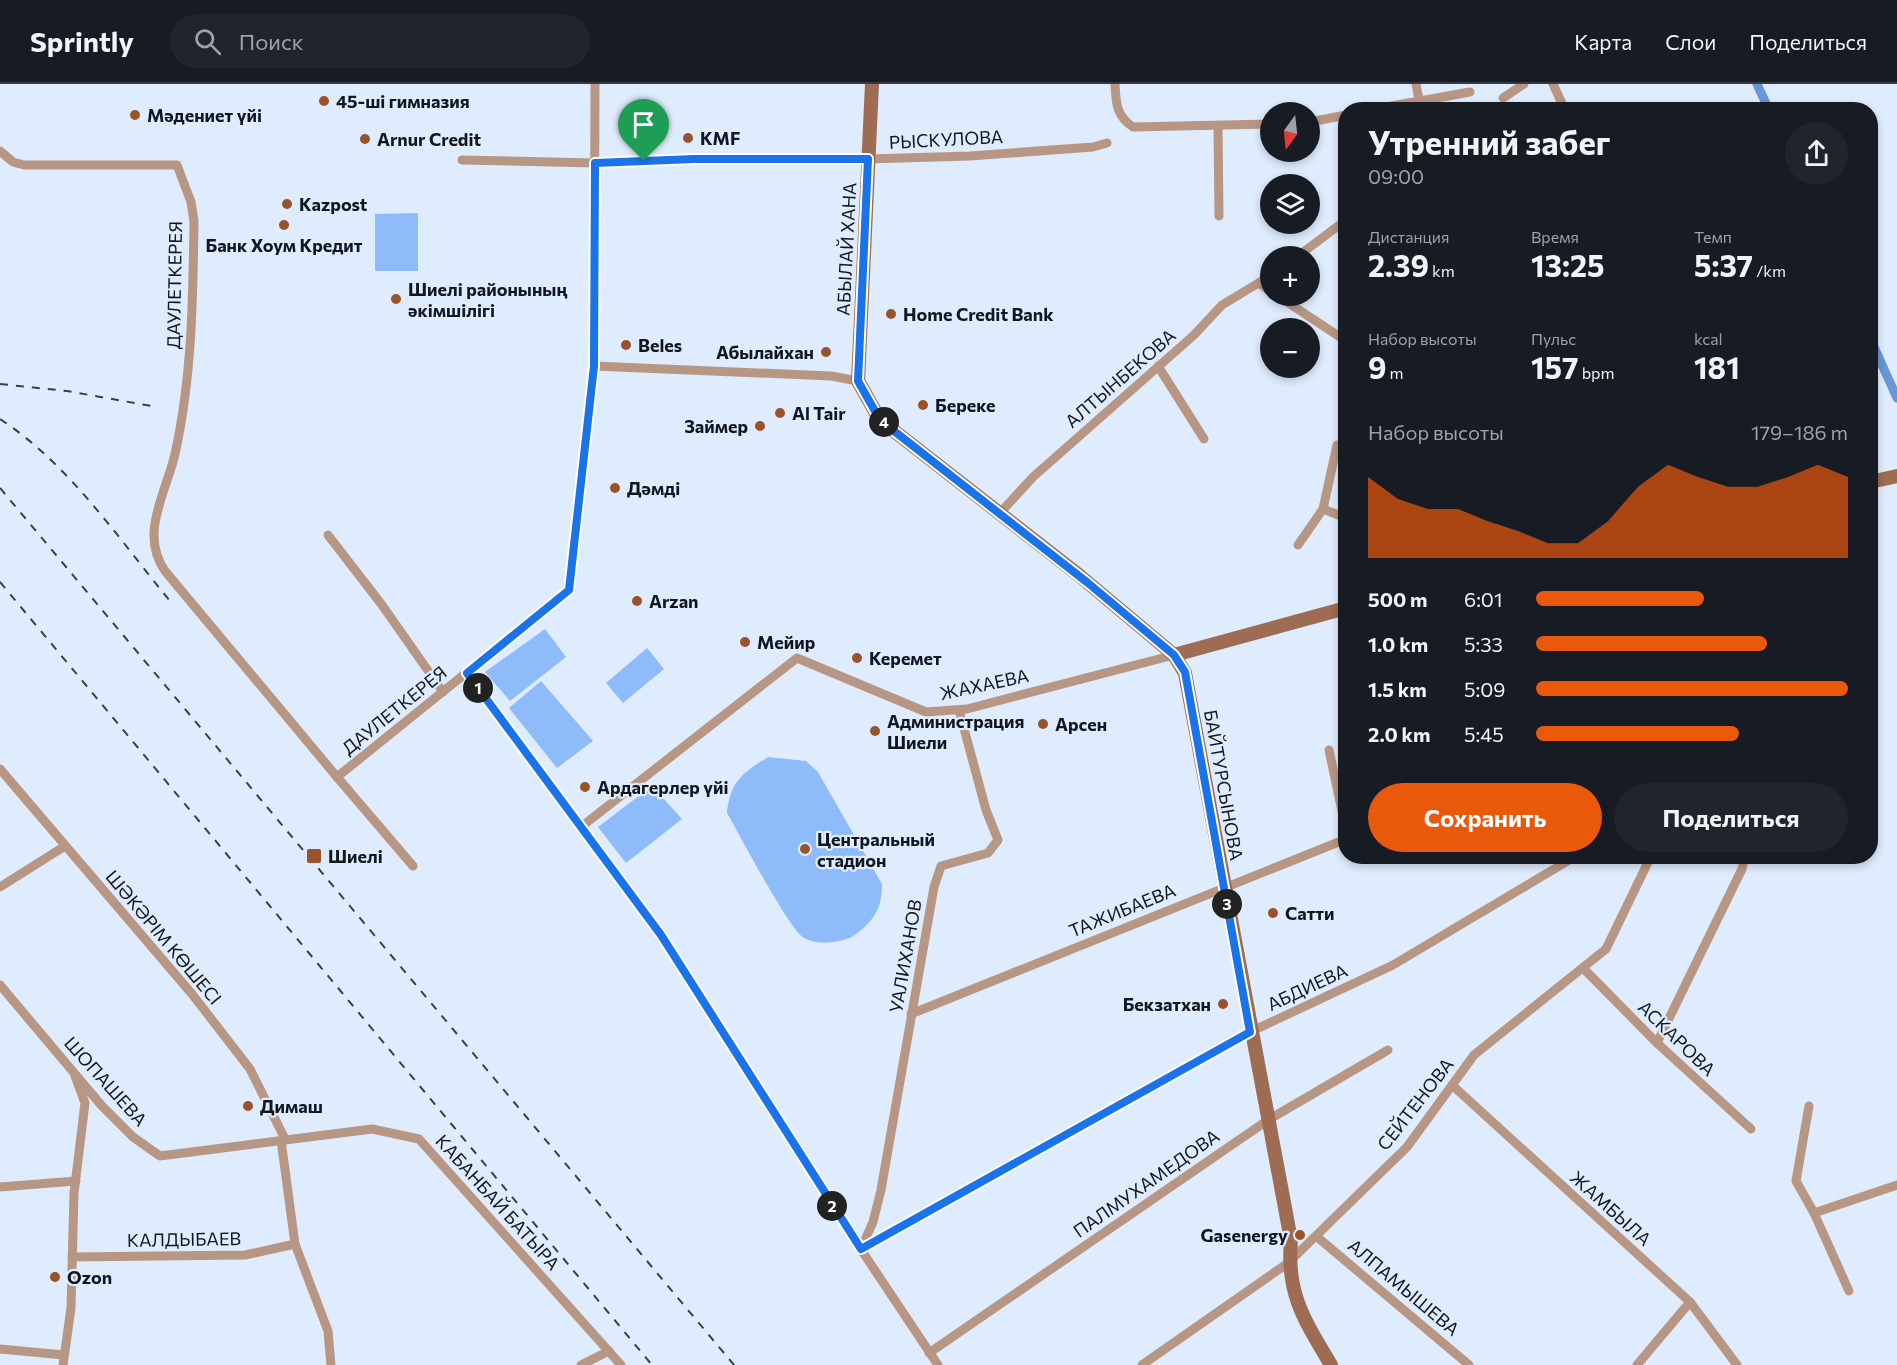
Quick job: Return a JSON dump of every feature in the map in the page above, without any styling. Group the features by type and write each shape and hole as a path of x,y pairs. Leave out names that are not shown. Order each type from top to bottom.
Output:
{"main road":[{"name":"АБЫЛАЙ ХАНА","path":"858,381 872,84"},
{"name":"БАЙТУРСЫНОВА","path":"858,381 880,420 1080,576 1174,655 1185,672 1250,1032 1291,1240 1288,1263 1299,1312 1331,1365"},
{"path":"1878,480 1897,476"},
{"name":"ЖАХАЕВА","path":"1174,655 1338,610"}],"street":[{"path":"467,673 569,590 594,366 595,84"},
{"path":"1115,84 1117,111 1123,121 1133,127 1260,125"},
{"path":"1416,84 1419,100"},
{"path":"1503,98 1524,84"},
{"path":"1553,84 1561,102"},
{"path":"1409,102 1470,92"},
{"path":"1320,120 1338,117"},
{"path":"1218,127 1219,216"},
{"name":"РЫСКУЛОВА","path":"462,160 595,163 694,159 868,159 997,154 1093,147 1107,143"},
{"name":"ДАУЛЕТКЕРЕЯ","path":"0,151 13,162 24,165 177,165 191,202 194,221 192,342 175,453 154,526 152,544 157,560 337,777 467,673 661,935 861,1249 938,1365"},
{"path":"1311,246 1338,226"},
{"name":"АЛТЫНБЕКОВА","path":"999,513 1033,477 1158,366 1222,305 1259,283"},
{"path":"1293,306 1338,336"},
{"path":"594,366 831,376 858,381"},
{"path":"1158,366 1204,439"},
{"path":"1298,545 1323,508 1337,445"},
{"path":"1323,508 1338,515"},
{"path":"328,535 382,605 443,692"},
{"name":"ЖАХАЕВА","path":"581,827 797,658 926,712 958,710 1174,655"},
{"name":"УАЛИХАНОВ","path":"861,1249 873,1222 881,1190 934,887 941,866 988,853 998,840 986,810 958,710"},
{"path":"1329,750 1338,792"},
{"name":"ШӘКӘРІМ КӨШЕСІ","path":"0,769 192,994 250,1069 283,1139 295,1244 328,1331 331,1365"},
{"path":"337,777 413,866"},
{"name":"ТАЖИБАЕВА","path":"911,1014 1338,841"},
{"path":"0,886 65,846"},
{"name":"АБДИЕВА","path":"861,1249 1250,1032 1393,965 1563,864"},
{"name":"СЕЙТЕНОВА","path":"1144,1364 1288,1263 1407,1147 1474,1055 1606,949 1647,864"},
{"path":"1657,1043 1743,864"},
{"name":"АСКАРОВА","path":"1584,968 1657,1043 1751,1129"},
{"name":"ШОПАШЕВА","path":"0,985 102,1106 133,1137 160,1156 283,1139"},
{"name":"ПАЛМУХАМЕДОВА","path":"929,1353 1268,1120 1388,1050"},
{"path":"0,1349 64,1360 71,1308 76,1181 85,1103 72,1068"},
{"name":"ЖАМБЫЛА","path":"1452,1085 1690,1302 1737,1365"},
{"path":"1809,1106 1796,1181 1814,1213 1849,1291"},
{"name":"КАБАНБАЙ БАТЫРА","path":"283,1139 372,1129 418,1139 621,1365"},
{"path":"0,1187 76,1181"},
{"path":"1814,1213 1897,1185"},
{"name":"АЛПАМЫШЕВА","path":"1316,1236 1470,1365"},
{"name":"КАЛДЫБАЕВ","path":"72,1257 245,1255 295,1244"},
{"path":"1637,1365 1690,1302"},
{"path":"581,1365 609,1351"}],"shaded area":[{"path":"418,213 418,271 375,271 375,214"},
{"path":"545,629 566,657 510,701 485,672"},
{"path":"647,648 664,669 623,703 606,683"},
{"path":"541,681 593,741 557,768 509,708"},
{"name":"Центральный стадион","path":"768,757 806,761 818,772 882,884 881,900 873,918 863,929 845,940 816,942 804,938 797,931 776,900 727,813 731,793 739,779"},
{"path":"652,786 682,819 626,863 598,827"}],"waterway":[{"path":"1757,84 1765,102"},
{"path":"1878,356 1897,398"}],"railway":[{"path":"0,384 67,391 157,407"},
{"path":"0,419 25,437 70,480 170,601"},
{"path":"0,488 734,1365"},
{"path":"0,582 652,1365"}],"place":[{"name":"45-ші гимназия","path":"324,101"},
{"name":"Мәдениет үйі","path":"135,115"},
{"name":"KMF","path":"688,138"},
{"name":"Arnur Credit","path":"365,139"},
{"name":"Kazpost","path":"287,204"},
{"name":"Банк Хоум Кредит","path":"284,225"},
{"name":"Шиелі районының әкімшілігі","path":"396,299"},
{"name":"Home Credit Bank","path":"891,314"},
{"name":"Beles","path":"626,345"},
{"name":"Абылайхан","path":"826,352"},
{"name":"Береке","path":"923,405"},
{"name":"Al Tair","path":"780,413"},
{"name":"Займер","path":"760,426"},
{"name":"Дәмді","path":"615,488"},
{"name":"Arzan","path":"637,601"},
{"name":"Мейир","path":"745,642"},
{"name":"Керемет","path":"857,658"},
{"name":"Арсен","path":"1043,724"},
{"name":"Администрация Шиели","path":"875,731"},
{"name":"Ардагерлер үйі","path":"585,787"},
{"name":"Центральный стадион","path":"805,849"},
{"name":"Шиелі","path":"314,856"},
{"name":"Сатти","path":"1273,913"},
{"name":"Бекзатхан","path":"1223,1004"},
{"name":"Димаш","path":"248,1106"},
{"name":"Gasenergy","path":"1300,1235"},
{"name":"Ozon","path":"55,1277"}],"route":[{"path":"868,159 858,381 880,420 1088,583 1174,655 1185,672 1250,1032 861,1249 661,935 467,673 569,590 594,366 595,163 644,161 868,159"}]}
